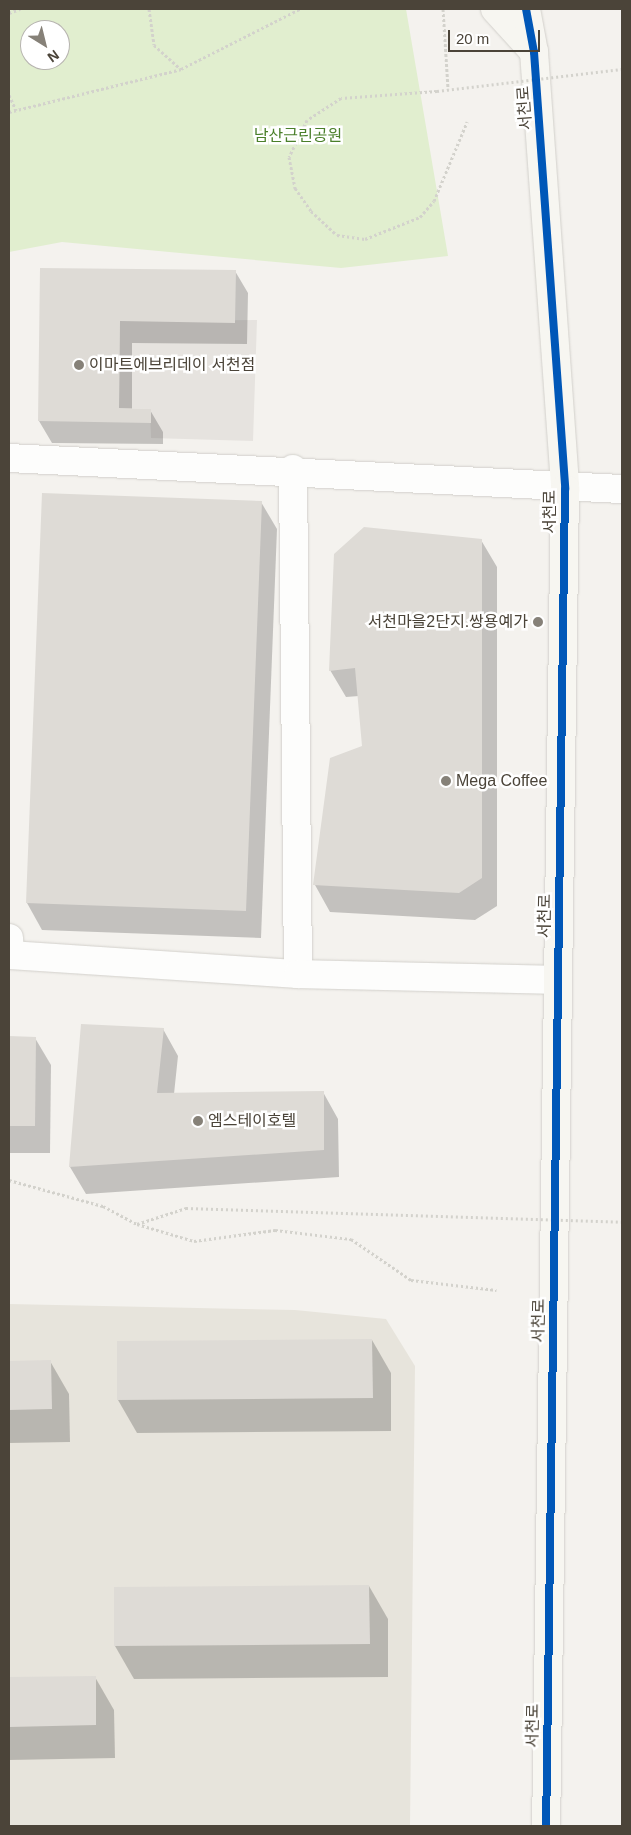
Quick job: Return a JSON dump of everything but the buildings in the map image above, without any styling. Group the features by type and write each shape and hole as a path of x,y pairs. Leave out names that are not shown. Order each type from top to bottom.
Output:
{"street":[{"path":"495,9 534,52"},
{"name":"서천로","path":"526,9 534,52 565,489 546,1826"},
{"path":"534,52 546,9"},
{"path":"9,458 292,469 565,489 622,489"},
{"path":"292,469 298,974"},
{"path":"9,938 10,955 298,974 558,980"}],"path":[{"path":"9,13 20,9"},
{"path":"148,9 154,45 181,69"},
{"path":"9,112 181,69 300,9"},
{"path":"443,9 448,90"},
{"path":"467,122 434,201 420,217 394,231 366,239 337,235 310,211 295,188 289,157 307,120 342,98 448,90 622,68"},
{"path":"9,95 16,111"},
{"path":"9,1180 103,1206 137,1224 194,1241 275,1230 351,1239 410,1280 496,1290"},
{"path":"137,1224 186,1208 622,1222"}],"shaded area":[{"path":"257,320 253,441 151,438 150,409 119,408 120,321"},
{"path":"9,1304 295,1310 386,1319 415,1366 410,1826 9,1826"}],"green space":[{"name":"남산근린공원","path":"9,9 406,9 448,256 341,268 62,242 9,252"}],"cycle path":[{"path":"526,9 534,52 565,489 546,1826"}],"place":[{"name":"이마트에브리데이 서천점","path":"79,365"},
{"name":"서천마을2단지.쌍용예가","path":"538,622"},
{"name":"Mega Coffee","path":"446,781"},
{"name":"엠스테이호텔","path":"198,1121"}]}
